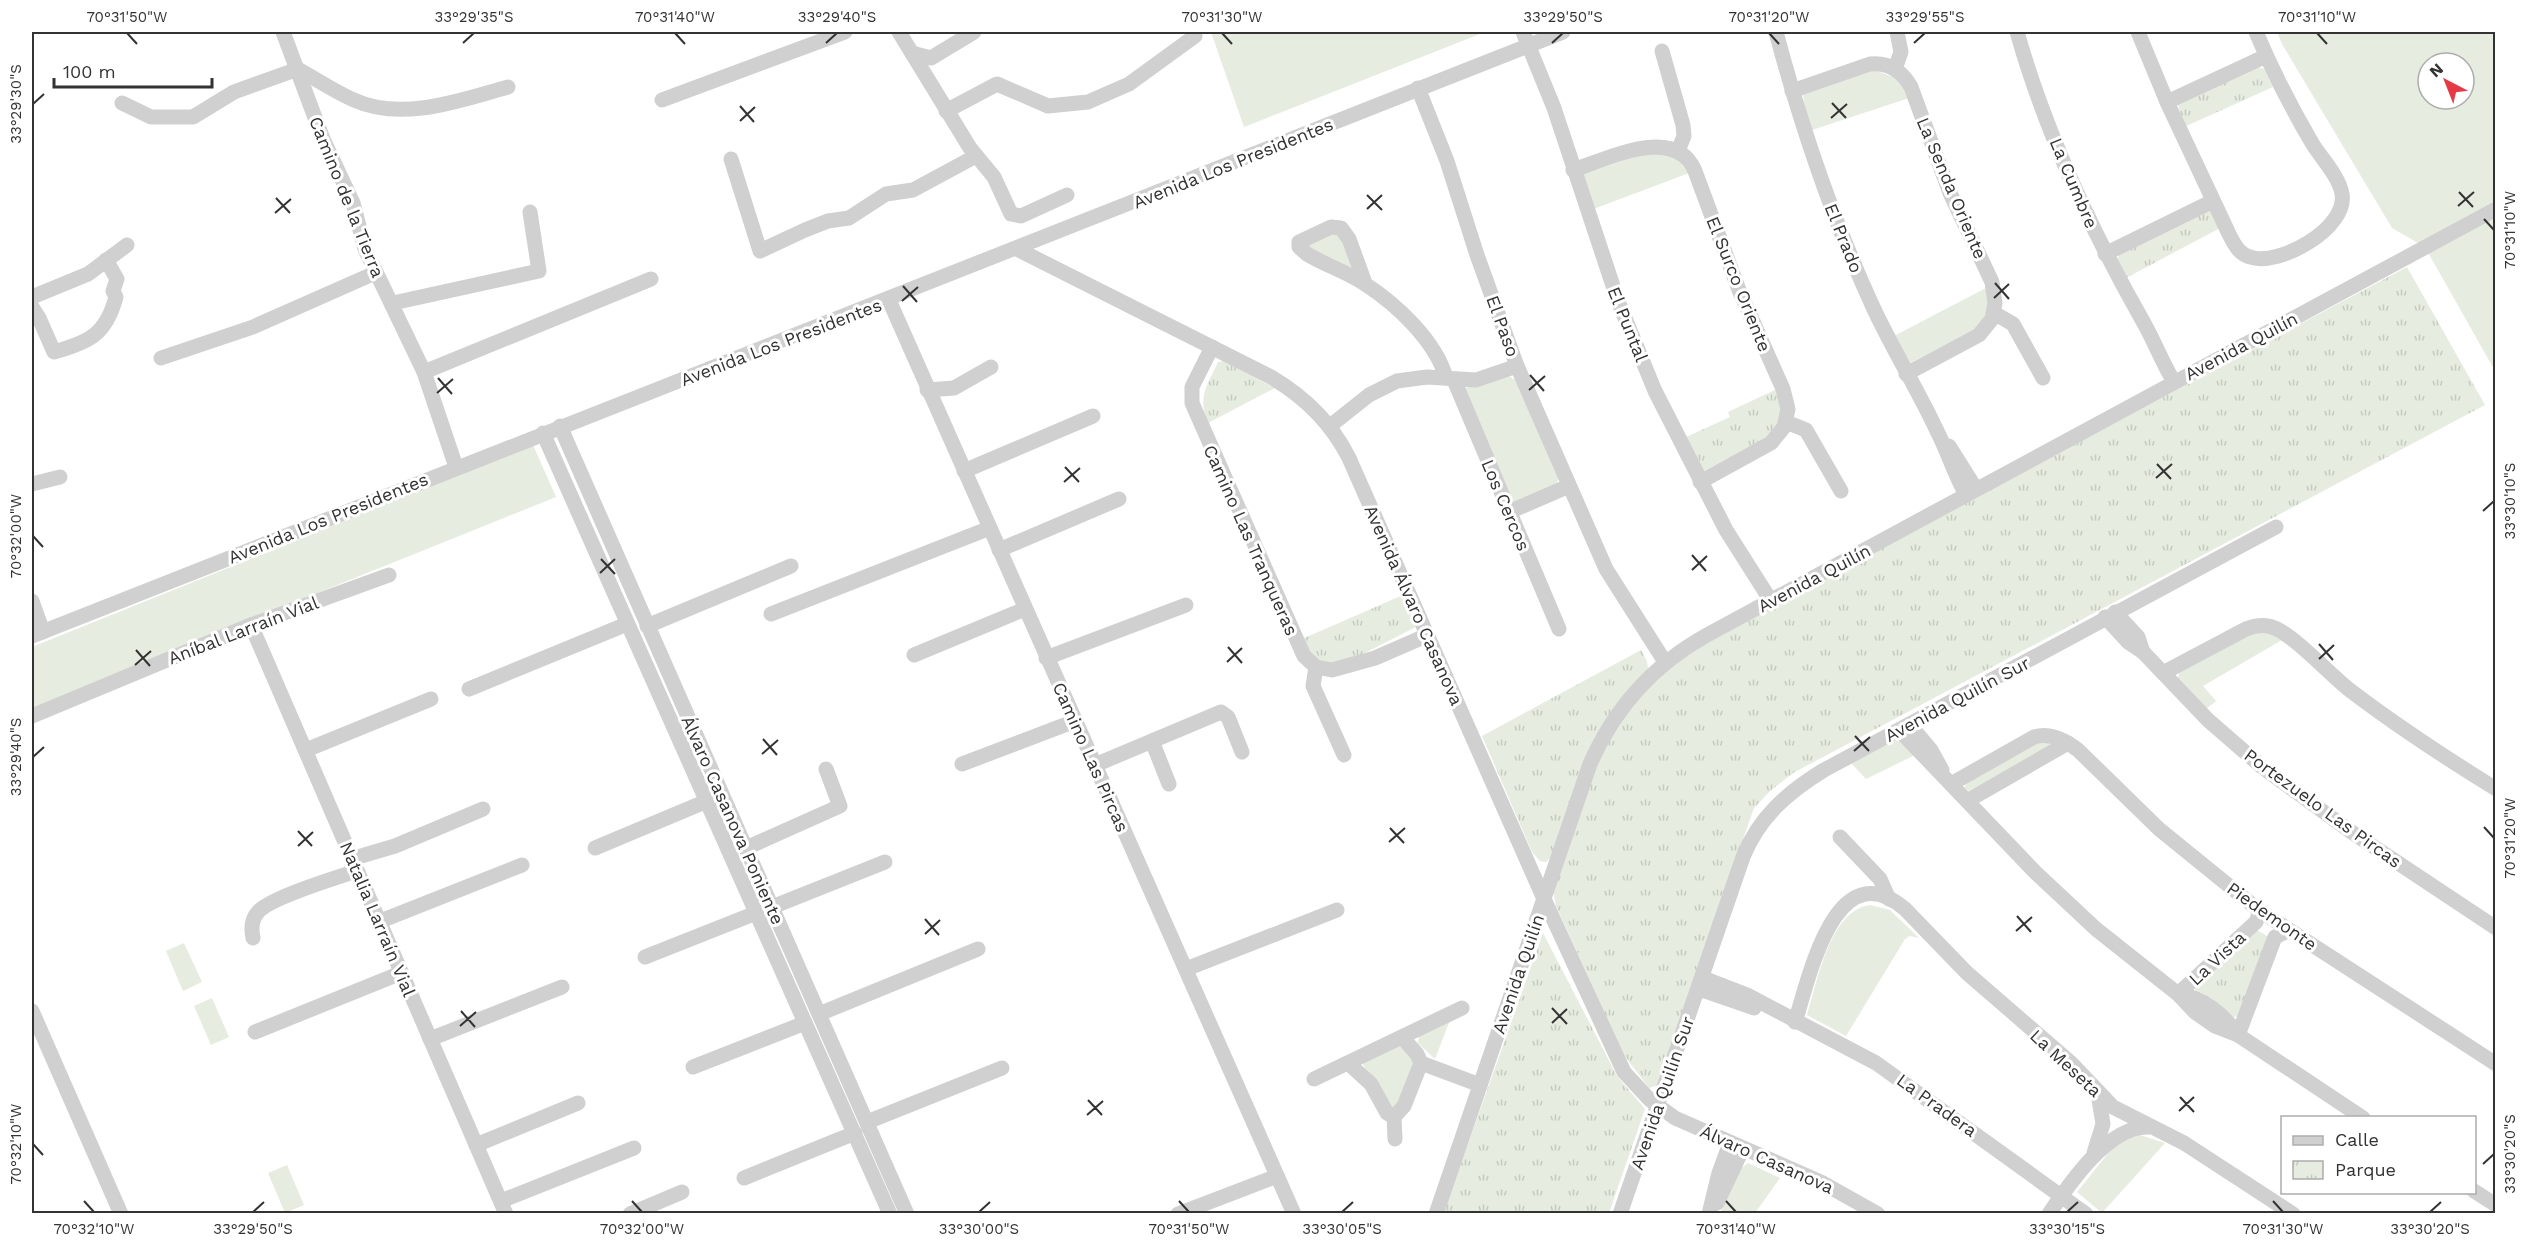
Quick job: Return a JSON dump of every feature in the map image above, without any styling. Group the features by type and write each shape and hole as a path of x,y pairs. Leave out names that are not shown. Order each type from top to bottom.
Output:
{"street":[{"name":"Camino de la Tierra","path":"283,32 323,140 353,202 365,249 375,273 393,303 424,372 454,461"},
{"path":"662,100 845,32"},
{"path":"898,32 946,111 976,156 994,177 1013,216 1021,216 1067,195"},
{"path":"912,53 931,58 974,32"},
{"name":"Avenida Los Presidentes","path":"37,634 560,426 1017,249 1418,88 1531,37 1563,32"},
{"name":"El Prado","path":"1776,32 1792,91 1817,167 1873,308 1939,435 1949,462 1971,492"},
{"path":"1792,91 1870,64 1894,69 1901,52 1898,32"},
{"name":"La Cumbre","path":"2017,32 2055,139 2105,254 2146,327 2164,345 2178,380"},
{"path":"2138,32 2167,102 2236,247 2245,255 2260,259 2280,255 2312,240 2330,226 2342,208 2343,195 2339,184 2302,125 2256,32"},
{"path":"946,111 997,84 1048,106 1088,102 1129,84 1195,36"},
{"name":"El Puntal","path":"1531,37 1626,321 1671,425 1767,604"},
{"path":"1574,170 1650,147 1668,147 1678,151 1684,136 1683,125 1662,51"},
{"path":"2167,102 2266,56"},
{"path":"122,103 151,117 193,117 234,92 298,69 354,100 389,108 432,106 508,87"},
{"name":"La Senda Oriente","path":"1894,69 1911,87 1950,193 1992,282 1995,299 1994,314"},
{"name":"El Paso","path":"1418,88 1447,161 1471,239 1517,366 1606,569 1660,665"},
{"name":"El Surco Oriente","path":"1678,151 1693,166 1739,290 1783,389 1787,403 1786,422"},
{"path":"731,159 760,251 805,230 849,218 886,194 913,190 976,156"},
{"path":"2105,254 2213,201"},
{"name":"Avenida Quilín","path":"1436,1214 1582,783 1597,747 1620,708 1660,665 1692,643 2496,209"},
{"path":"393,303 539,271 530,212"},
{"path":"32,297 87,274 127,245"},
{"name":"Avenida Álvaro Casanova","path":"1017,249 1216,349 1290,389 1330,426 1349,458 1614,1054 1630,1080 1657,1107"},
{"path":"32,307 54,352 83,344 110,320 116,297 113,291 117,279 106,260"},
{"path":"160,358 253,327 375,273"},
{"path":"424,372 651,279"},
{"name":"Los Cercos","path":"1365,283 1390,304 1423,338 1441,362 1559,629"},
{"name":"Camino Las Pircas","path":"889,300 1294,1214"},
{"path":"1906,374 1979,335 1994,314 2013,324 2043,378"},
{"name":"Camino Las Tranqueras","path":"1216,349 1194,409 1301,651 1316,667"},
{"path":"1330,426 1360,401 1388,385 1417,377 1484,379 1517,366"},
{"path":"927,390 954,388 991,367"},
{"path":"964,471 1093,416"},
{"path":"1700,482 1771,443 1786,422 1806,430 1841,491"},
{"name":"Álvaro Casanova Poniente","path":"560,426 907,1214"},
{"name":"Álvaro Casanova Poniente","path":"543,433 891,1214"},
{"path":"32,484 60,477"},
{"path":"1509,512 1569,486"},
{"path":"999,550 1119,499"},
{"name":"Avenida Quilín Sur","path":"1620,1214 1743,857 1763,821 1784,798 1809,779 2276,527"},
{"path":"771,614 990,528"},
{"path":"647,626 791,566"},
{"name":"Aníbal Larraín Vial","path":"32,716 250,625 389,575"},
{"path":"613,590 629,584"},
{"path":"32,601 37,634"},
{"path":"1046,658 1186,605"},
{"path":"914,655 1025,609"},
{"name":"Portezuelo Las Pircas","path":"2110,615 2138,637 2143,652 2221,732 2276,778 2350,831 2496,928"},
{"path":"469,689 627,624"},
{"name":"Natalia Larraín Vial","path":"250,625 504,1207"},
{"path":"2163,673 2246,629 2257,626 2273,628 2286,635 2372,706 2496,789"},
{"path":"1344,755 1313,686 1316,667 1332,670 1383,656 1426,631"},
{"path":"306,750 431,699"},
{"path":"1095,765 1221,712 1228,717 1242,752"},
{"path":"962,764 1075,721"},
{"path":"1905,728 1930,765 1948,780 2077,911 2178,994 2209,1006 2225,1018 2238,1035 2360,1116"},
{"name":"Piedemonte","path":"1948,780 2034,736 2047,735 2068,743 2159,829 2258,917 2496,1064"},
{"path":"1152,741 1169,784"},
{"path":"1967,801 2068,743"},
{"path":"746,848 840,806 826,769"},
{"path":"595,848 707,801"},
{"path":"253,938 251,926 255,917 266,905 483,809"},
{"name":"La Meseta","path":"1840,837 1883,883 1889,899 1905,909 1994,998 2071,1063 2118,1111 2184,1143 2292,1214"},
{"path":"772,907 885,862"},
{"path":"378,922 522,865"},
{"path":"1869,896 1875,883 1873,872"},
{"path":"1796,1022 1831,920 1844,905 1869,896 1889,899"},
{"path":"1186,969 1337,910"},
{"path":"645,957 756,913"},
{"name":"La Vista","path":"2178,994 2258,917"},
{"name":"La Vista","path":"2238,1035 2282,933"},
{"path":"819,1014 978,949"},
{"path":"779,965 795,958"},
{"path":"255,1032 401,974"},
{"name":"La Pradera","path":"1701,983 1796,1022 1889,1071 2086,1214"},
{"path":"429,1039 562,987"},
{"path":"1314,1079 1462,1008"},
{"path":"32,1011 122,1214"},
{"path":"693,1067 805,1023"},
{"path":"1402,1037 1415,1050 1421,1063 1480,1085"},
{"path":"1348,1063 1371,1084 1387,1113 1394,1117"},
{"path":"1395,1139 1394,1117 1404,1106 1421,1063"},
{"path":"867,1122 1002,1068"},
{"path":"2090,1161 2103,1124 2098,1093"},
{"path":"476,1144 578,1103"},
{"name":"Álvaro Casanova","path":"1657,1107 1737,1146 1821,1182 1878,1214"},
{"path":"2049,1214 2090,1161 2122,1132 2138,1127 2151,1127"},
{"path":"744,1178 855,1133"},
{"path":"1710,1214 1719,1173 1737,1146"},
{"path":"504,1207 634,1148"},
{"path":"1178,1214 1277,1176"},
{"path":"630,1214 682,1192"},
{"path":"2476,1192 2496,1205"}],"green space":[{"path":"1211,32 1485,32 1244,127"},
{"path":"2277,32 2495,32 2495,371 2425,247 2392,228"},
{"path":"2257,67 2264,69 2273,87 2184,127 2178,104"},
{"path":"1875,70 1898,79 1909,98 1809,131 1803,95"},
{"path":"1648,152 1674,156 1689,173 1591,210 1583,174"},
{"path":"2207,210 2213,211 2222,227 2124,279 2116,262 2119,255"},
{"path":"1332,233 1340,234 1351,266 1349,269 1318,257 1307,243"},
{"path":"2407,267 2485,405 1793,773 1770,791 1754,808 1656,1086 1649,1088 1624,1055 1556,906 1553,889 1591,775 1618,722 1635,698 1656,676 1676,660 1714,637"},
{"path":"1986,288 1987,308 1979,327 1910,363 1894,336"},
{"path":"1224,361 1275,388 1208,423 1203,399 1218,362"},
{"path":"1509,376 1515,380 1559,477 1557,484 1514,503 1465,388"},
{"path":"1777,389 1783,410 1773,434 1704,471 1684,438 1730,417 1728,412"},
{"path":"533,445 556,497 32,708 32,647"},
{"path":"1403,595 1416,627 1349,661 1326,666 1310,654 1302,639"},
{"path":"2254,633 2270,633 2282,640 2203,686 2216,701 2206,709 2178,678 2179,673"},
{"path":"1641,650 1647,661 1648,669 1628,692 1551,857 1546,862 1540,861 1532,852 1482,736"},
{"path":"1902,736 1917,754 1866,779 1851,763"},
{"path":"2032,741 2050,742 2051,746 1969,791 1965,788 1966,780"},
{"path":"1870,905 1890,910 1919,938 1910,936 1905,939 1846,1036 1807,1015 1827,949 1835,933 1844,920 1856,910"},
{"path":"2257,930 2269,937 2241,1016 2234,1017 2196,993 2194,987"},
{"path":"1543,933 1617,1076 1645,1109 1609,1213 1443,1214"},
{"path":"184,943 202,982 183,991 166,951"},
{"path":"212,998 229,1037 211,1045 194,1006"},
{"path":"1450,1020 1435,1059 1418,1043 1419,1036"},
{"path":"1399,1045 1415,1059 1401,1102 1392,1110 1362,1063"},
{"path":"2140,1135 2165,1143 2102,1213 2077,1192 2114,1146 2122,1140"},
{"path":"1748,1163 1780,1178 1755,1213 1720,1214 1740,1169"},
{"path":"287,1165 304,1205 285,1213 268,1173"}]}
